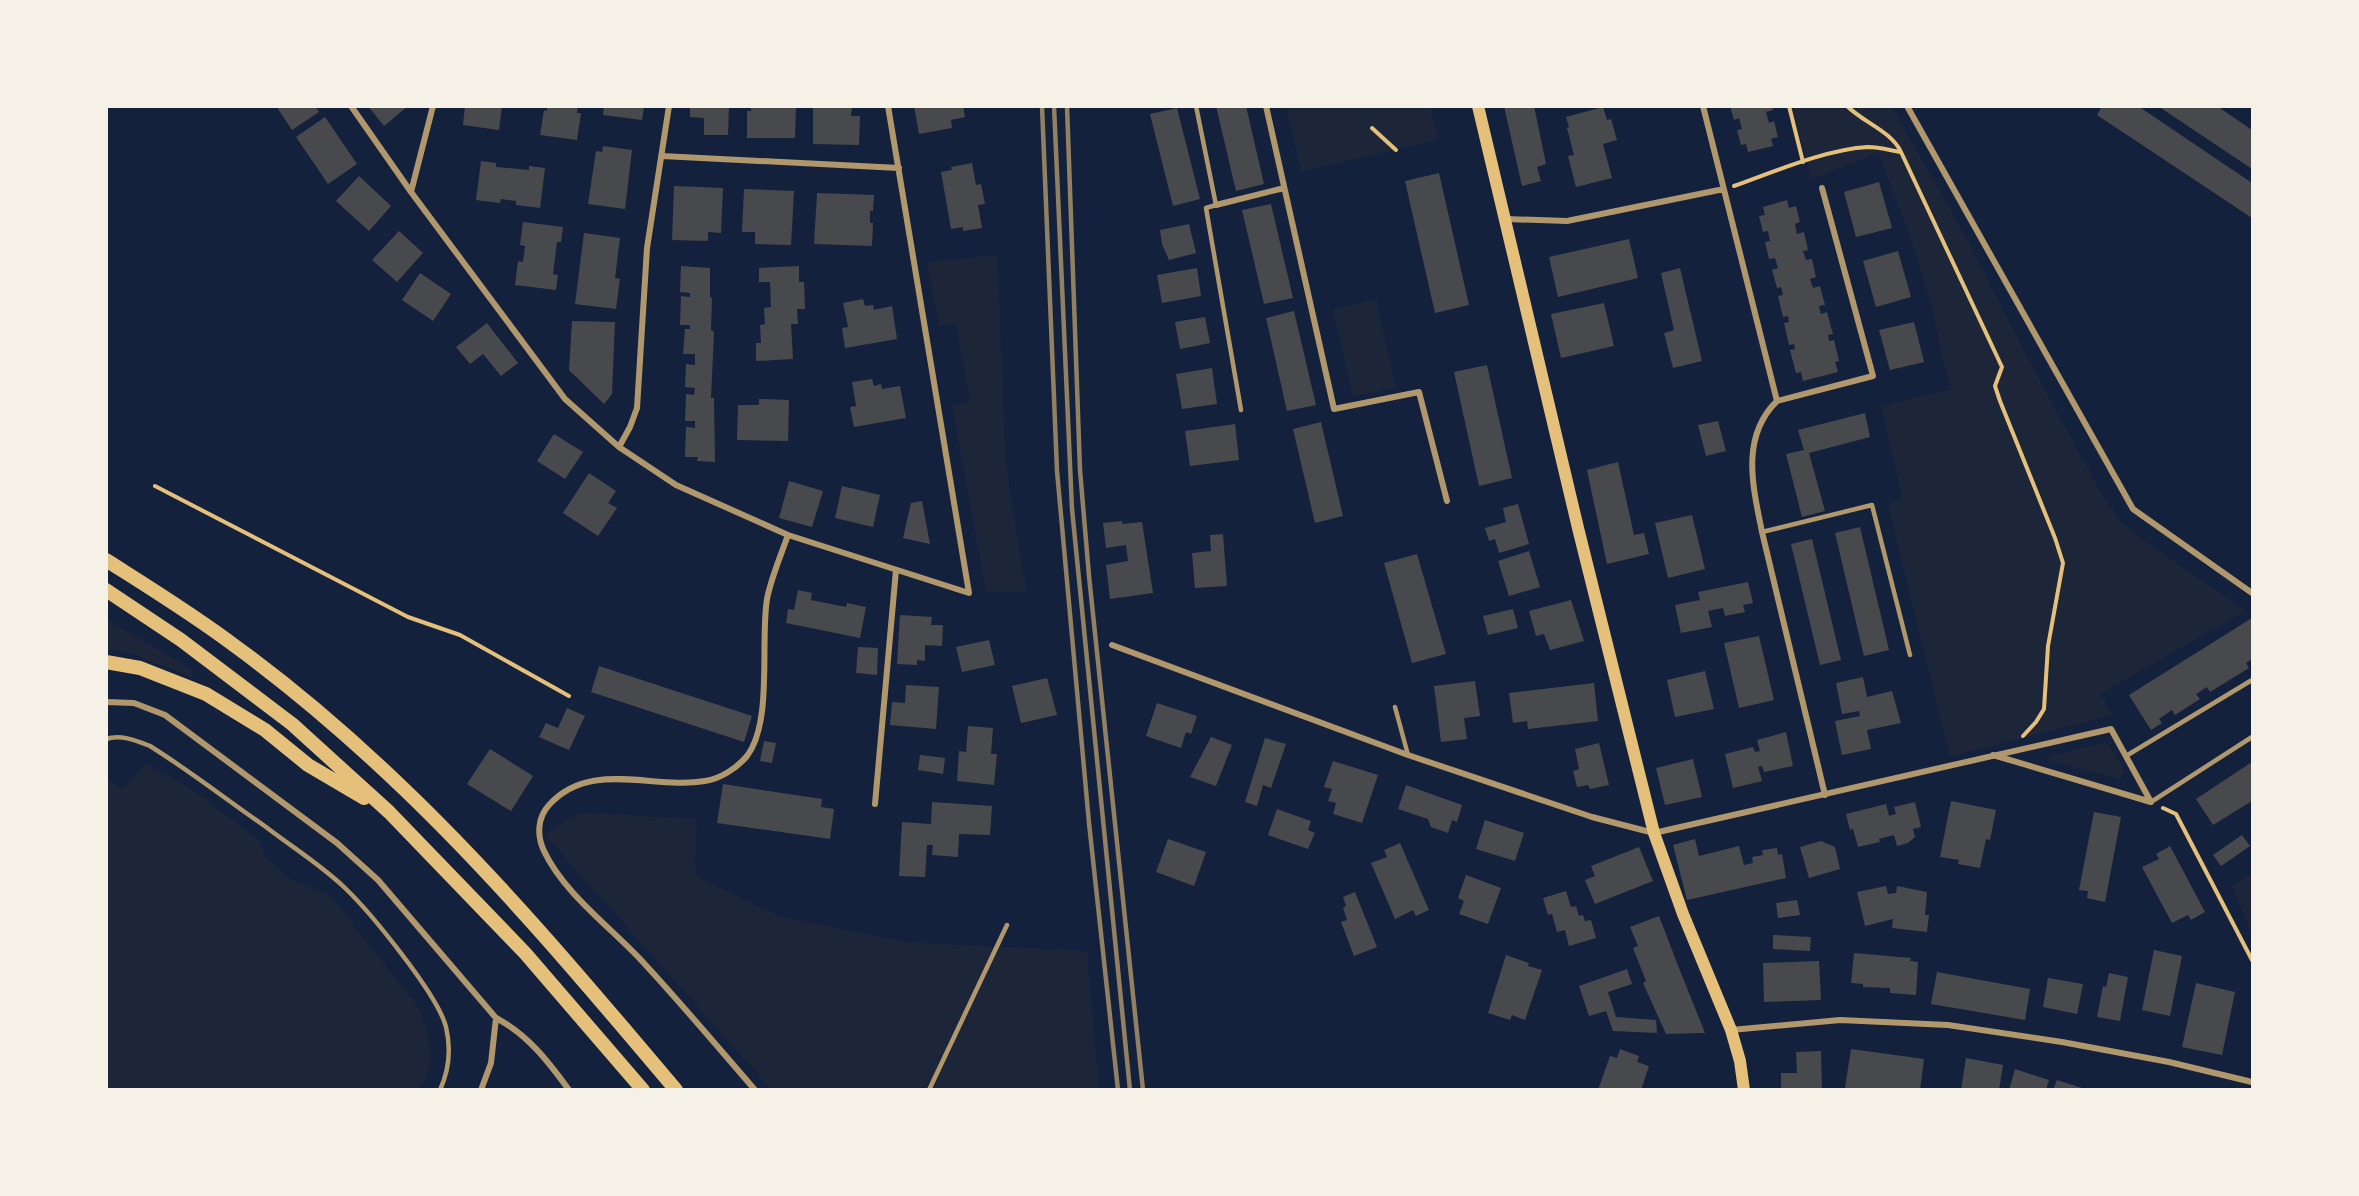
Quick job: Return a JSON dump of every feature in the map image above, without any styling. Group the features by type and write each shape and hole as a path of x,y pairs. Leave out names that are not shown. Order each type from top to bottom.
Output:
{"highway":[{"path":"106,560 236,646 304,701 405,790 483,869 587,984 676,1089"},
{"path":"106,590 181,640 292,724 389,812 525,953 643,1089"},
{"path":"106,662 140,668 206,694 265,730 308,765 389,812"}],"main road":[{"path":"1478,106 1654,833 1683,914 1731,1030 1740,1061 1744,1089"}],"street":[{"path":"351,106 411,192 565,399 620,447 676,485 788,534 969,593 888,106"},
{"path":"411,192 433,106"},
{"path":"620,447 637,408 644,274 669,106"},
{"path":"1266,106 1334,409 1419,392 1448,501"},
{"path":"1703,106 1777,401"},
{"path":"1907,106 2133,509 2253,592"},
{"path":"662,156 899,168"},
{"path":"1216,205 1284,188"},
{"path":"1822,188 1873,376 1777,401 1760,422 1753,445 1753,488 1825,795"},
{"path":"1505,219 1567,221 1724,189"},
{"path":"755,1089 641,960 566,884 545,853 539,830 540,819 544,811 555,799 573,786 615,778 709,781 736,767 747,756 761,717 767,599 788,534"},
{"path":"874,804 896,570"},
{"path":"1112,645 1408,755 1592,817 1654,833 2111,729 2151,802"},
{"path":"106,702 134,703 165,714 337,843 378,880 496,1018 516,1029 530,1042 569,1089"},
{"path":"1994,755 2151,802"},
{"path":"481,1089 491,1063 496,1018"},
{"path":"1731,1030 1840,1020 1948,1025 2094,1048 2253,1082"}],"lane":[{"path":"1196,106 1216,205 1206,208 1240,410"},
{"path":"1762,532 1872,505 1910,655"},
{"path":"2126,756 2253,680"},
{"path":"1395,707 1408,755"},
{"path":"2151,802 2253,737"},
{"path":"106,739 132,739 159,752 325,870 346,889 387,937 438,1008 447,1030 448,1050 447,1072 440,1089"},
{"path":"929,1089 1007,925"}],"path":[{"path":"1789,106 1803,162"},
{"path":"1847,106 1859,118 1898,145 2002,367 1995,386 2063,563 2048,646 2044,709 2023,736 2022,748"},
{"path":"1372,128 1396,150"},
{"path":"1724,189 1803,162 1867,147 1901,152"},
{"path":"155,486 408,617 460,635 569,696"},
{"path":"2151,802 2176,814 2253,960"}],"shaded area":[{"path":"1286,107 1430,107 1438,140 1301,172"},
{"path":"1792,107 1892,107 1964,234 2103,497 2121,522 2246,611 2100,694 2112,715 1950,757 1888,504 1902,497 1881,406 1950,389 1931,305 1911,238 1878,152 1812,180"},
{"path":"997,255 1006,465 1026,592 986,592 952,405 970,402 956,323 939,326 927,262"},
{"path":"1376,300 1396,388 1353,397 1333,309"},
{"path":"106,619 193,670 192,677 132,654 107,649"},
{"path":"2104,743 2109,744 2125,772 2120,779 2051,761 2048,756"},
{"path":"145,763 188,787 259,840 265,857 292,880 330,895 419,1008 427,1032 431,1060 424,1082 419,1089 107,1089 107,778 123,789"},
{"path":"577,814 697,819 695,876 779,916 906,942 1087,951 1099,1089 771,1089 545,835"},
{"path":"2252,874 2252,935 2232,886"}],"building":[{"path":"281,106 315,106 319,112 292,130 278,109"},
{"path":"368,106 408,106 384,126"},
{"path":"465,106 502,106 499,130 463,125"},
{"path":"547,106 578,106 577,113 581,113 577,140 540,135 544,110 547,111"},
{"path":"604,106 644,106 642,120 603,115"},
{"path":"690,106 729,106 728,135 704,135 704,118 690,117"},
{"path":"751,106 796,106 795,138 747,138 747,111 751,111"},
{"path":"813,106 852,106 851,116 860,116 859,145 813,144"},
{"path":"914,106 963,106 965,117 951,120 952,128 919,134"},
{"path":"1216,106 1246,106 1264,184 1236,191"},
{"path":"1504,106 1534,106 1546,164 1537,167 1541,181 1522,186"},
{"path":"1730,106 1772,106 1773,110 1766,112 1769,123 1774,121 1778,137 1771,139 1773,146 1748,152 1746,144 1741,145 1737,130 1742,129 1739,118 1734,120"},
{"path":"2102,106 2138,106 2252,183 2252,218 2097,115"},
{"path":"2158,106 2217,106 2252,130 2252,169"},
{"path":"1603,107 1607,120 1611,119 1617,140 1603,144 1612,178 1576,187 1568,156 1574,155 1566,117"},
{"path":"1177,108 1200,199 1173,206 1150,114"},
{"path":"325,117 357,164 328,184 296,137"},
{"path":"603,146 632,150 625,209 588,204 596,151 602,152"},
{"path":"481,161 496,163 496,167 529,170 529,166 545,168 540,208 516,205 516,201 501,199 500,203 476,200"},
{"path":"972,163 976,185 981,184 985,204 978,205 982,228 963,231 963,227 951,229 941,172 952,170 951,167"},
{"path":"1439,173 1469,305 1435,313 1405,181"},
{"path":"359,176 391,206 369,231 336,201"},
{"path":"1879,182 1892,228 1856,237 1844,192"},
{"path":"674,186 723,188 721,233 708,232 708,241 672,240"},
{"path":"744,189 794,191 791,245 755,244 755,232 742,232"},
{"path":"817,193 874,195 873,211 870,211 870,223 873,223 872,246 814,244"},
{"path":"1787,200 1789,208 1796,206 1800,222 1795,224 1797,234 1804,232 1808,250 1803,251 1806,260 1812,259 1816,277 1810,279 1813,288 1820,286 1825,305 1819,306 1821,314 1827,312 1833,334 1828,335 1829,341 1834,340 1839,361 1835,362 1838,372 1803,381 1801,372 1796,373 1790,350 1795,349 1794,344 1789,345 1784,323 1789,322 1788,316 1783,317 1778,296 1783,295 1781,287 1777,288 1772,270 1778,268 1775,258 1769,259 1765,242 1770,241 1768,231 1763,232 1759,216 1765,215 1763,207"},
{"path":"1271,204 1293,298 1264,304 1242,210"},
{"path":"523,222 563,227 561,242 557,242 553,274 558,275 556,290 515,285 518,261 523,262 525,246 520,245"},
{"path":"1189,224 1196,253 1169,260 1162,244 1160,230"},
{"path":"399,231 423,253 397,282 372,260"},
{"path":"584,233 620,238 615,278 620,279 616,309 575,304"},
{"path":"1629,239 1638,278 1558,297 1549,257"},
{"path":"1898,251 1911,297 1876,307 1863,261"},
{"path":"681,266 710,268 711,330 714,332 711,398 714,398 715,462 697,461 698,457 685,457 686,427 695,428 695,421 685,421 686,394 694,395 695,388 685,387 686,364 695,365 695,354 683,354 685,329 690,329 690,325 680,325 681,296 690,297 690,293 680,292"},
{"path":"799,266 799,282 804,282 805,309 797,309 798,324 791,324 793,359 756,361 756,343 761,343 760,325 765,324 764,308 771,307 770,282 759,282 759,268"},
{"path":"1197,268 1201,296 1162,303 1157,275"},
{"path":"1680,268 1702,361 1673,368 1664,333 1674,330 1661,273"},
{"path":"420,273 451,294 433,321 402,300"},
{"path":"863,299 865,306 873,305 874,310 892,306 897,339 845,348 842,328 848,327 843,303"},
{"path":"1604,303 1614,346 1561,358 1551,314"},
{"path":"1294,311 1316,405 1287,411 1266,318"},
{"path":"1205,317 1210,343 1180,349 1175,322"},
{"path":"572,321 615,322 612,394 604,404 569,370"},
{"path":"1914,322 1924,362 1890,370 1879,330"},
{"path":"487,323 518,363 501,376 483,354 470,364 456,347"},
{"path":"1487,365 1512,478 1479,486 1454,372"},
{"path":"1212,368 1217,404 1182,409 1176,374"},
{"path":"872,379 874,386 881,384 882,389 900,386 906,418 854,427 850,407 856,406 852,382"},
{"path":"759,399 789,400 788,441 737,440 738,405 759,405"},
{"path":"1865,413 1870,437 1809,453 1825,511 1802,517 1786,454 1804,450 1798,430"},
{"path":"1718,421 1726,451 1706,456 1698,425"},
{"path":"1321,422 1343,516 1315,523 1293,429"},
{"path":"1235,424 1239,460 1190,466 1185,431"},
{"path":"554,434 583,452 565,479 537,461"},
{"path":"1618,462 1634,535 1644,533 1649,554 1607,564 1587,470"},
{"path":"589,473 616,491 608,503 617,508 598,536 563,513"},
{"path":"789,481 823,491 812,527 779,518"},
{"path":"842,486 880,495 873,527 835,518"},
{"path":"922,501 930,544 903,538 911,503"},
{"path":"1518,504 1529,544 1499,553 1495,539 1489,541 1485,528 1506,522 1503,508"},
{"path":"1692,515 1705,569 1668,578 1655,523"},
{"path":"1122,521 1122,524 1142,522 1153,593 1110,599 1106,565 1128,561 1126,545 1106,548 1103,523"},
{"path":"1860,527 1889,650 1864,656 1835,533"},
{"path":"1223,534 1227,586 1195,588 1192,553 1211,551 1210,535"},
{"path":"1812,539 1841,660 1820,665 1791,544"},
{"path":"1529,551 1540,587 1509,596 1498,561"},
{"path":"1417,554 1446,654 1412,663 1384,563"},
{"path":"1748,582 1753,603 1743,605 1745,612 1725,616 1723,608 1708,611 1712,627 1681,633 1675,605 1700,600 1698,592"},
{"path":"798,590 812,593 811,600 846,607 847,603 866,607 860,638 786,623 788,609 794,610"},
{"path":"1571,600 1584,641 1550,650 1544,634 1536,636 1529,611"},
{"path":"1513,609 1518,628 1488,635 1483,616"},
{"path":"900,615 932,617 931,625 943,625 942,646 925,645 925,661 917,660 917,665 897,664"},
{"path":"2252,618 2252,659 2246,663 2249,668 2210,692 2207,687 2196,694 2200,699 2175,715 2172,710 2159,719 2162,723 2151,730 2129,695"},
{"path":"1759,636 1774,700 1739,708 1724,643"},
{"path":"989,640 995,665 962,672 956,647"},
{"path":"858,647 878,648 877,675 856,673"},
{"path":"599,666 752,716 744,742 591,692"},
{"path":"1705,671 1714,709 1675,717 1667,680"},
{"path":"1863,677 1867,697 1892,691 1901,723 1867,730 1871,749 1842,755 1835,721 1860,716 1859,711 1842,714 1836,683"},
{"path":"1047,678 1057,715 1021,723 1012,686"},
{"path":"1475,681 1480,716 1464,718 1467,739 1441,742 1434,686"},
{"path":"1594,683 1598,721 1528,729 1527,721 1513,723 1509,693"},
{"path":"906,685 939,687 936,729 890,725 892,702 905,703"},
{"path":"1157,703 1197,716 1191,734 1186,732 1181,748 1146,736"},
{"path":"567,708 585,716 569,750 539,737 546,723 558,728"},
{"path":"968,726 993,728 991,754 997,754 994,785 957,781 959,751 966,752"},
{"path":"1786,732 1793,766 1764,772 1762,766 1758,767 1762,781 1733,788 1725,754 1753,747 1755,752 1760,751 1757,740"},
{"path":"1211,737 1232,745 1216,786 1190,777"},
{"path":"1265,738 1286,744 1271,788 1263,785 1257,806 1245,802"},
{"path":"764,741 776,743 772,763 760,761"},
{"path":"1599,743 1609,785 1590,789 1588,785 1577,787 1573,771 1579,769 1575,749"},
{"path":"490,749 533,776 511,811 467,784"},
{"path":"920,755 945,758 943,774 918,770"},
{"path":"1693,759 1702,797 1665,805 1656,768"},
{"path":"1333,761 1378,775 1362,823 1333,814 1336,803 1328,801 1332,789 1324,787"},
{"path":"2252,762 2252,801 2213,825 2196,799"},
{"path":"723,784 822,799 821,807 834,809 830,839 717,823"},
{"path":"1406,785 1462,805 1457,822 1452,820 1448,833 1431,827 1428,819 1398,809"},
{"path":"1951,801 1996,810 1990,840 1986,839 1980,868 1958,864 1959,860 1940,857"},
{"path":"932,802 992,806 990,835 959,834 958,857 932,855 933,845 927,845 925,877 899,876 902,822 931,824"},
{"path":"1915,802 1921,827 1913,829 1915,837 1908,843 1897,846 1894,835 1879,839 1880,842 1858,847 1846,814 1886,804 1889,816 1896,814 1894,807"},
{"path":"1277,809 1311,821 1308,830 1315,833 1308,849 1268,835"},
{"path":"2094,812 2121,817 2105,902 2087,898 2088,891 2079,890"},
{"path":"1485,820 1524,833 1515,861 1476,849"},
{"path":"2242,835 2250,846 2221,866 2213,855"},
{"path":"1168,839 1206,852 1194,886 1156,872"},
{"path":"1695,839 1699,856 1739,846 1744,865 1753,863 1752,857 1763,855 1762,850 1777,848 1778,855 1782,854 1786,878 1687,900 1673,845"},
{"path":"1821,841 1835,847 1840,869 1809,878 1800,847"},
{"path":"1400,843 1429,910 1416,916 1413,910 1395,919 1371,863 1387,857 1384,850"},
{"path":"2170,846 2205,912 2191,920 2188,915 2172,923 2142,867 2159,859 2156,854"},
{"path":"1639,847 1653,881 1595,904 1585,880 1595,876 1591,866"},
{"path":"1466,875 1501,888 1488,924 1459,914 1464,901 1458,898"},
{"path":"1886,886 1888,894 1896,893 1897,886 1927,892 1925,915 1929,915 1927,932 1892,928 1893,919 1865,926 1857,892"},
{"path":"1566,891 1571,907 1576,906 1579,916 1583,915 1585,921 1591,920 1596,938 1569,946 1565,930 1557,932 1552,914 1548,915 1543,898"},
{"path":"1355,892 1377,947 1354,956 1341,922 1347,920 1343,908 1346,906 1343,897"},
{"path":"1797,900 1800,915 1778,918 1776,903"},
{"path":"1659,916 1705,1033 1666,1034 1643,983 1646,981 1633,948 1638,946 1630,927"},
{"path":"1773,935 1811,937 1810,951 1773,949"},
{"path":"2154,950 2182,956 2170,1016 2142,1010"},
{"path":"1854,953 1911,958 1910,961 1918,962 1916,995 1890,993 1890,988 1863,987 1863,984 1851,983"},
{"path":"1506,955 1542,970 1525,1020 1512,1015 1510,1020 1488,1013"},
{"path":"1819,961 1821,1000 1764,1002 1763,963"},
{"path":"1627,969 1632,984 1608,992 1616,1017 1656,1020 1657,1033 1613,1031 1606,1011 1589,1016 1579,986"},
{"path":"1937,972 2030,989 2025,1020 1931,1004"},
{"path":"2109,973 2128,977 2120,1021 2097,1017 2103,986 2106,987"},
{"path":"2048,978 2083,984 2077,1014 2043,1007"},
{"path":"2196,983 2235,992 2222,1055 2182,1047"},
{"path":"1620,1049 1639,1056 1637,1062 1649,1066 1641,1090 1598,1090 1610,1056 1617,1058"},
{"path":"1851,1049 1924,1059 1920,1090 1845,1088"},
{"path":"1821,1051 1822,1090 1781,1090 1781,1073 1797,1073 1796,1052"},
{"path":"1966,1058 2003,1065 1999,1090 1961,1090"},
{"path":"2015,1069 2049,1080 2046,1090 2009,1090"},
{"path":"2057,1080 2085,1089 2085,1090 2053,1090"}],"railway":[{"path":"1042,106 1057,471 1089,823 1118,1090"},
{"path":"1054,106 1072,509 1130,1090"},
{"path":"1067,106 1080,470 1143,1090"}]}
